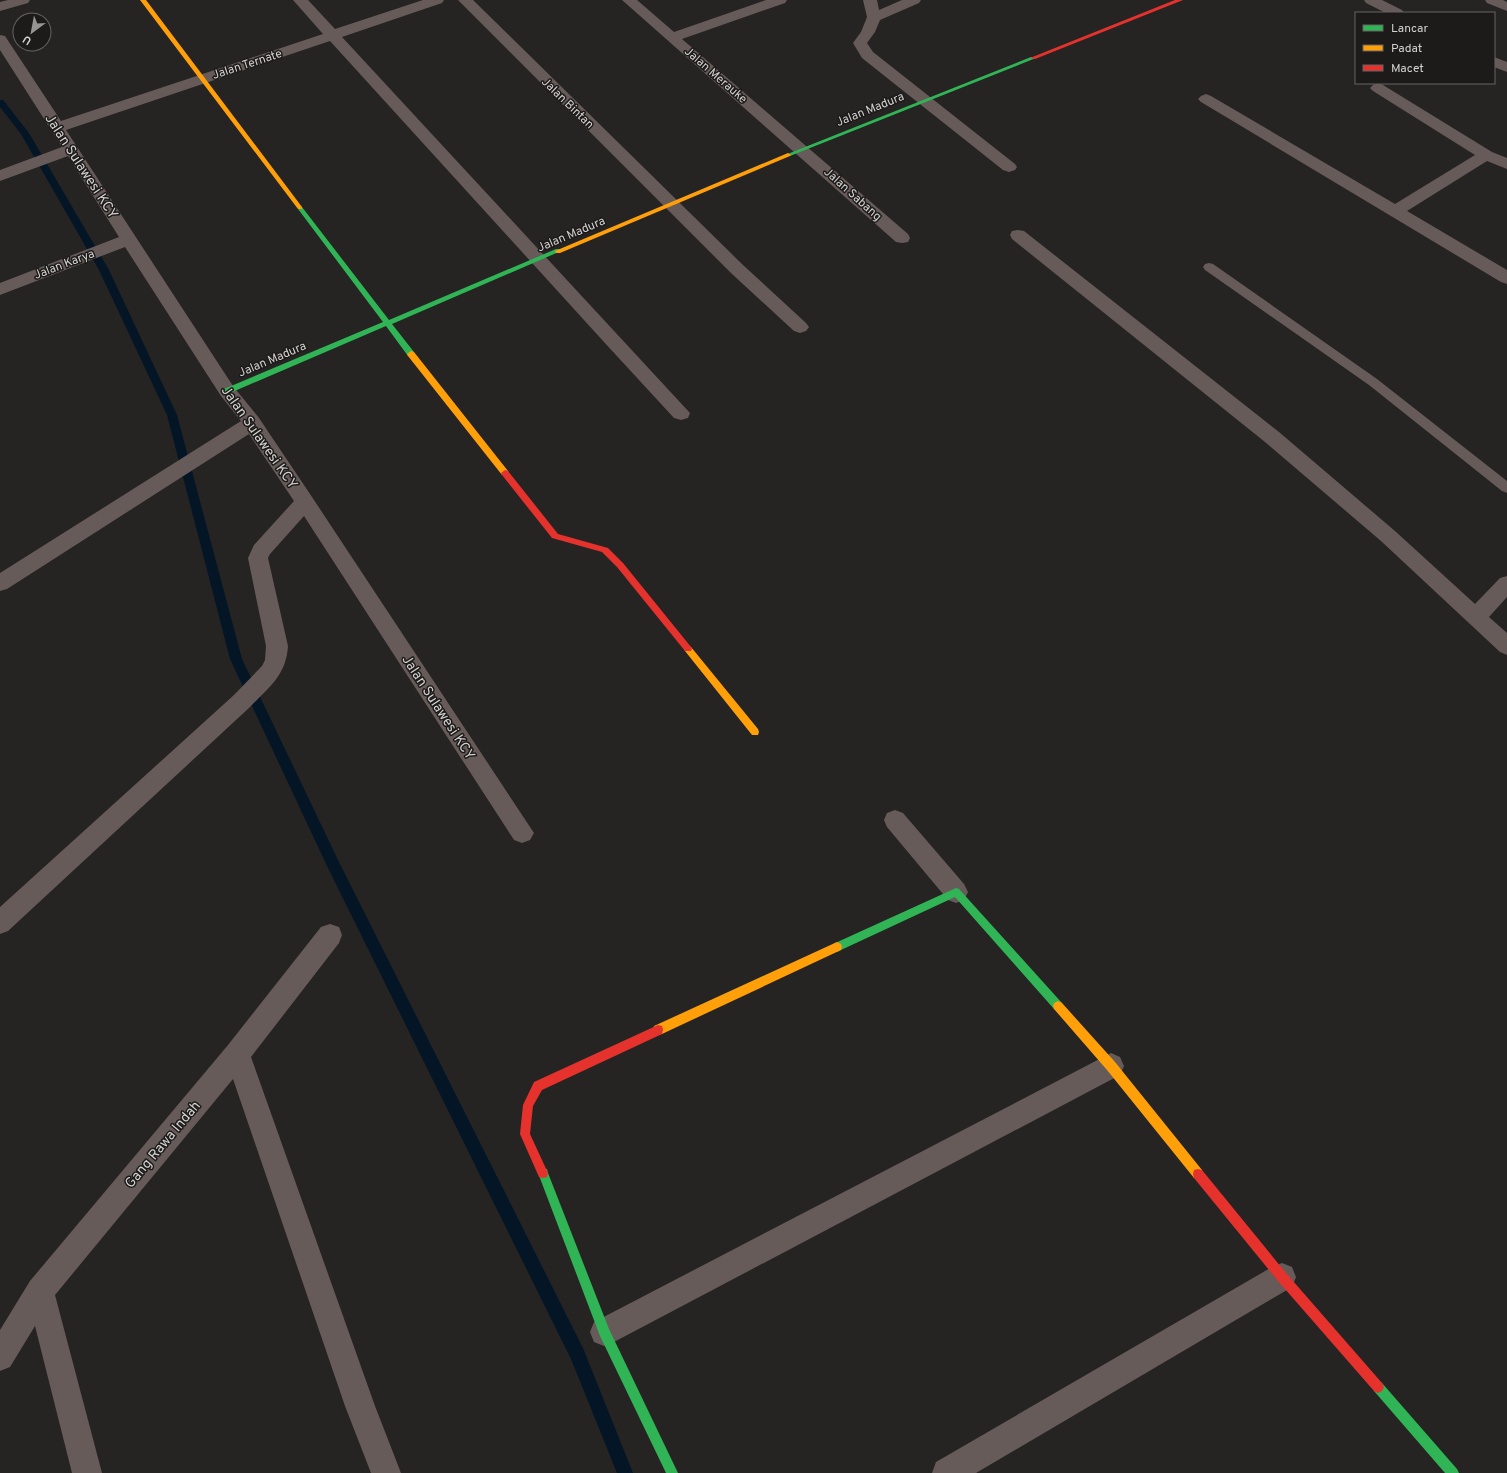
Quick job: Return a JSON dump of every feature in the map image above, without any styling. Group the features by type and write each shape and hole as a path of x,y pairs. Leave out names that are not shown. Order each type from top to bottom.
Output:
{"street":[{"path":"0,7 23,0"},
{"path":"143,0 387,324 555,536 605,550 620,565 755,732"},
{"path":"300,0 538,260 681,413"},
{"name":"Jalan Ternate","path":"56,128 437,0"},
{"name":"Jalan Bintan","path":"465,0 557,93 737,269 800,327"},
{"name":"Jalan Merauke","path":"629,0 803,150"},
{"path":"673,37 780,0"},
{"path":"870,0 874,17 868,32 860,43 867,55 1009,167"},
{"path":"874,17 914,0"},
{"name":"Jalan Madura","path":"227,390 924,100 1107,30 1180,0"},
{"path":"1371,0 1395,12"},
{"path":"1492,0 1507,7"},
{"name":"Jalan Sulawesi KCY","path":"0,39 56,128 72,149 227,390 252,423 305,502 522,833"},
{"path":"1495,62 1507,68"},
{"path":"1378,88 1486,155 1507,164"},
{"path":"1206,99 1507,278"},
{"path":"0,176 72,149"},
{"name":"Jalan Sabang","path":"803,150 902,238"},
{"path":"1395,210 1486,155"},
{"path":"1018,235 1272,437 1388,536 1507,646"},
{"name":"Jalan Karya","path":"0,289 129,239"},
{"path":"0,583 252,423"},
{"path":"0,923 242,701 270,672 276,660 277,646 258,558 261,550 305,502"},
{"path":"1476,617 1507,584"},
{"path":"895,820 956,892 1111,1066 1282,1277 1452,1473"},
{"path":"672,1473 604,1332 540,1166 525,1134 528,1105 538,1086 956,892"},
{"name":"Gang Rawa Indah","path":"0,1357 40,1291 237,1054 330,935"},
{"path":"237,1054 360,1406 386,1473"},
{"path":"604,1332 1111,1066"},
{"path":"947,1473 1282,1277"},
{"path":"40,1291 87,1473"}],"lane":[{"path":"1209,267 1373,382 1507,488"}],"waterway":[{"path":"0,102 25,133 104,270 172,415 236,659 333,864 577,1354 625,1473"}],"traffic: fast":[{"path":"788,155 1033,58"},
{"path":"300,208 411,354"},
{"path":"227,391 558,251"},
{"path":"837,947 956,892 1058,1006"},
{"path":"543,1173 604,1332 672,1473"},
{"path":"1378,1387 1453,1473"}],"traffic: slow":[{"path":"143,0 300,208"},
{"path":"558,251 788,155"},
{"path":"411,354 505,473"},
{"path":"688,649 755,732"},
{"path":"658,1030 837,947"},
{"path":"1058,1006 1111,1066 1198,1174"}],"traffic: jam":[{"path":"1033,58 1180,0"},
{"path":"505,473 555,536 605,550 620,565 688,649"},
{"path":"543,1173 525,1134 528,1105 538,1086 658,1030"},
{"path":"1198,1174 1282,1277 1378,1387"}]}
